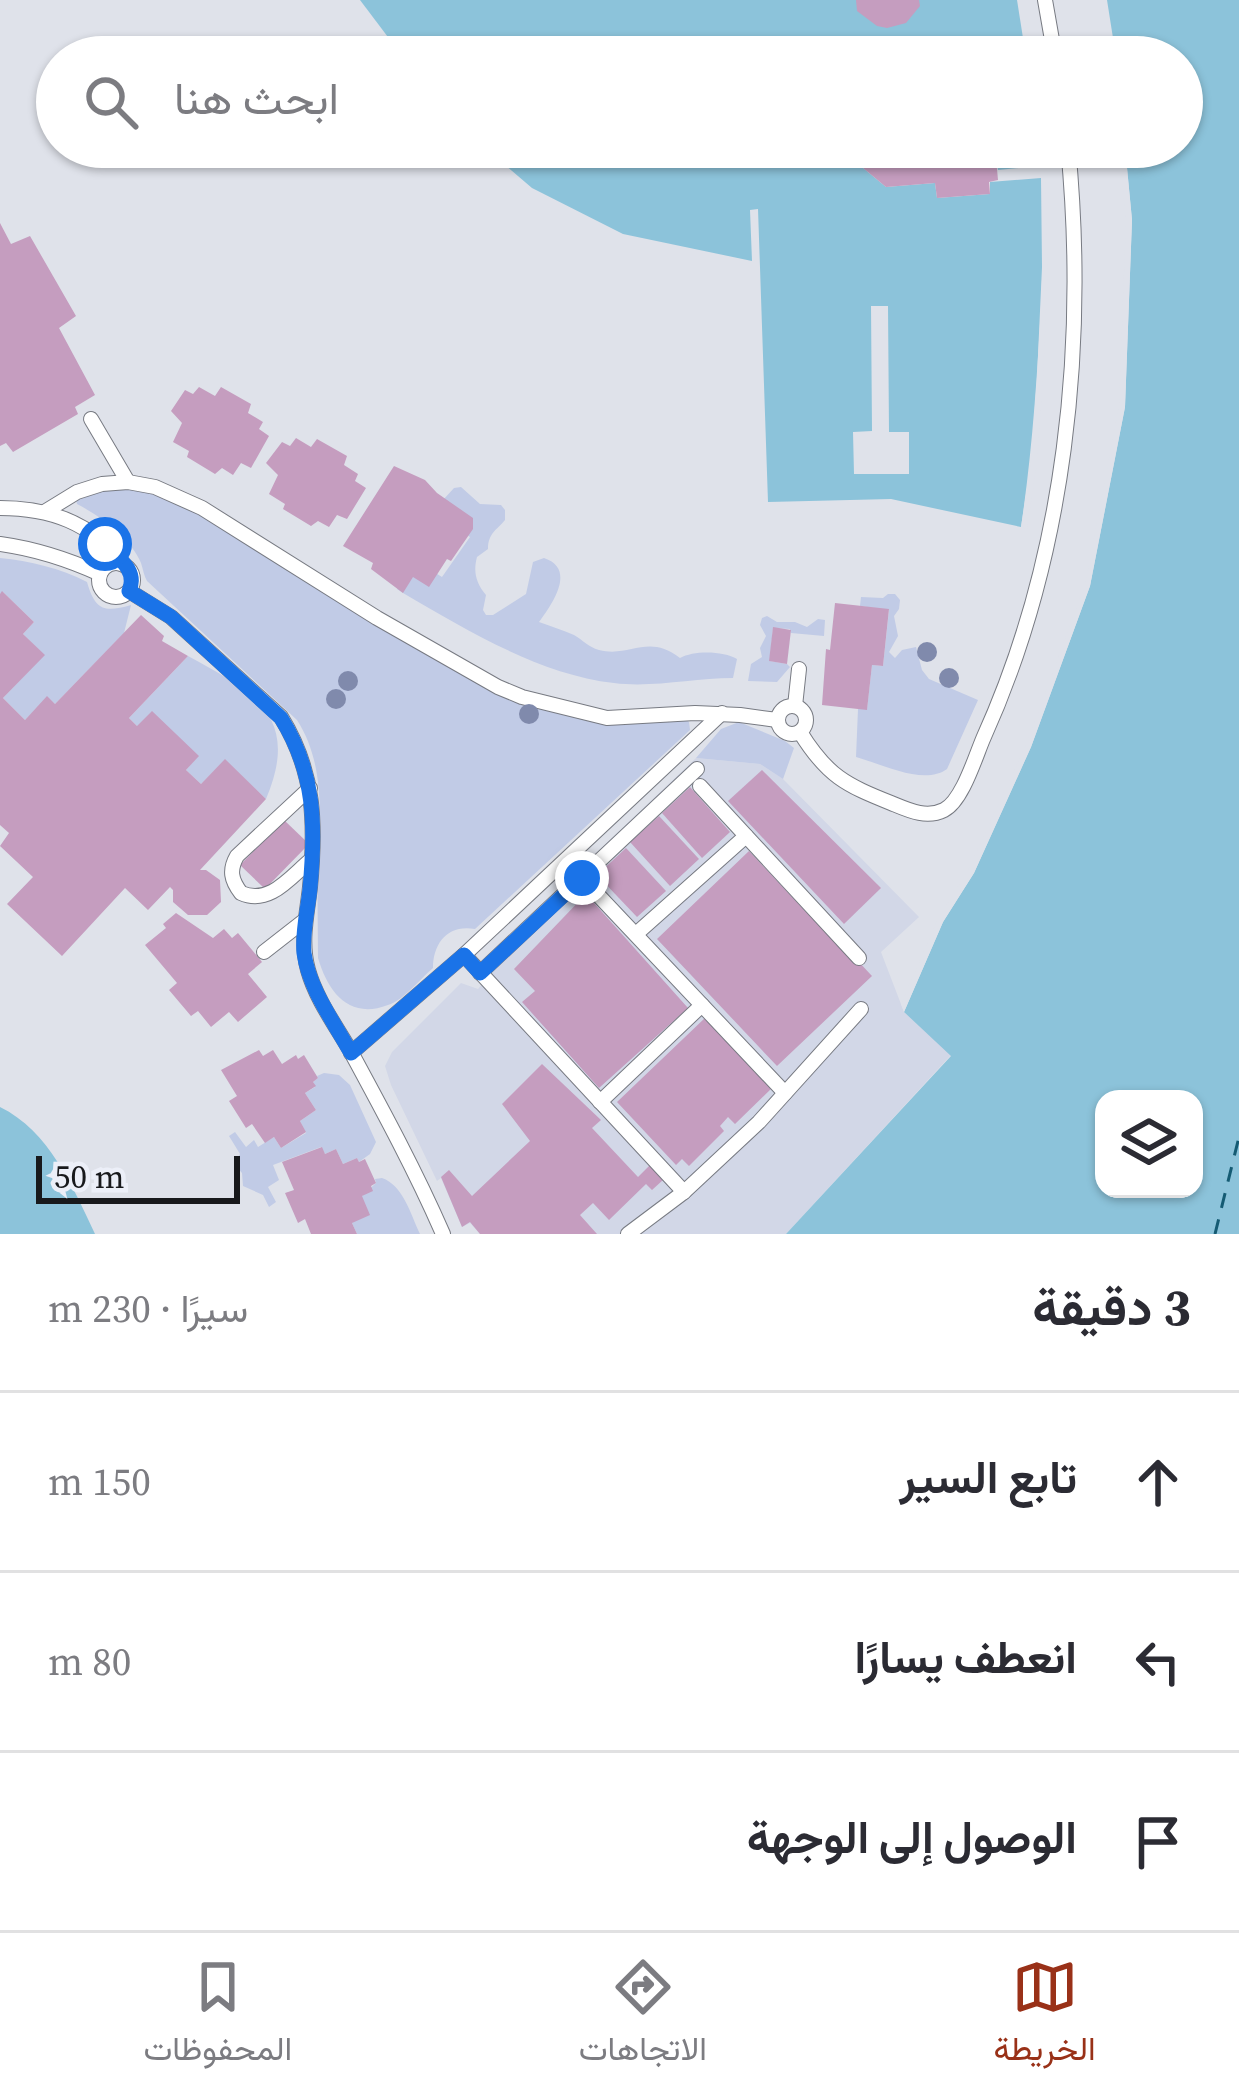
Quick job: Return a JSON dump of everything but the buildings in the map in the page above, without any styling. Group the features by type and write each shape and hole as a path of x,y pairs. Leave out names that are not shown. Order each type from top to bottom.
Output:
{"lane":[{"path":"1046,0 1052,36"},
{"path":"800,732 823,763 852,788 929,814 946,809 958,796 1024,628 1058,482 1071,387 1075,289 1069,168"},
{"path":"92,419 128,482"},
{"path":"46,511 90,487 128,482 155,487 190,502 377,618 522,697 607,718 722,713 777,720"},
{"path":"0,508 46,511 84,528 105,544 132,575 129,591 110,596 100,585 100,574 107,566 122,564"},
{"path":"0,544 52,554 100,574"},
{"path":"129,591 171,617 281,718 304,760 310,788 312,859 304,951 313,984 351,1053 396,1156 443,1234"},
{"path":"796,706 783,709 777,720 786,734 805,726 806,716 796,706 799,669"},
{"path":"351,1053 464,955 722,713"},
{"path":"480,973 698,769"},
{"path":"700,786 859,958"},
{"path":"310,788 237,856 231,875 241,893 260,898 312,859"},
{"path":"636,934 746,836"},
{"path":"582,878 785,1093"},
{"path":"264,952 305,920"},
{"path":"464,955 684,1192"},
{"path":"600,1102 702,1005"},
{"path":"628,1234 684,1192 759,1122 861,1009"}],"shaded area":[{"path":"360,0 1017,0 1023,36 387,36"},
{"path":"1107,0 1239,0 1239,1234 786,1234 951,1056 904,1012 943,922 974,873 1031,747 1090,586 1125,407 1132,220 1127,168 1203,168 1203,36 1113,36"},
{"path":"509,168 1040,168 1041,305 1021,527 891,499 768,502 758,209 750,210 752,261 623,234 532,188"},
{"path":"125,487 171,495 503,689 579,715 684,718 690,730 475,929 457,929 444,937 433,968 406,994 374,1009 351,1006 334,992 318,958 319,795 307,738 297,720 147,581 136,554 122,537 77,504 80,494"},
{"path":"461,487 480,504 501,505 505,510 505,520 476,562 476,577 486,595 486,615 526,594 533,562 544,558 554,563 560,578 555,597 539,622 610,652 658,647 680,658 725,654 737,659 733,678 643,684 586,678 504,648 397,589 410,571 442,577 470,537 461,531 443,500"},
{"path":"0,558 45,566 87,582 93,599 102,607 131,605 124,633 55,704 47,697 25,720 3,698 44,655 23,634 34,622 0,594"},
{"path":"888,594 900,600 894,616 898,636 889,652 895,658 902,650 916,647 929,679 978,700 947,769 938,774 915,775 856,757 858,709 867,709 872,665 883,666 889,610 860,606 861,597"},
{"path":"767,616 807,627 825,620 824,636 773,628 770,661 790,667 777,682 748,681 751,664 762,657 760,648 766,636 760,625"},
{"path":"188,656 233,682 265,710 278,747 266,799 225,760 201,784 186,770 198,756 129,718"},
{"path":"739,722 794,748 783,779 760,764 696,758 721,729"},
{"path":"696,758 760,764 783,779 919,917 881,952 904,1012 951,1055 786,1234 480,1234 470,1223 462,1227 385,1066 392,1052 461,983 478,989 499,964 491,953"},
{"path":"324,1073 339,1075 350,1085 376,1142 359,1162 357,1158 343,1164 336,1149 325,1154 321,1147 273,1165 279,1180 268,1187 276,1202 269,1207 263,1195 243,1186 242,1173 234,1164 240,1154 229,1136 235,1132 246,1147 254,1140 258,1147 274,1137 281,1148 306,1133 300,1121 316,1110 305,1093"},
{"path":"0,1107 46,1145 95,1234 0,1234"},
{"path":"382,1178 401,1194 420,1234 357,1234 352,1223 362,1196 375,1179"}],"pier":[{"path":"863,168 1045,168 1048,267 1043,377 1027,529 1021,527 1037,377 1041,178 990,182 990,194 937,198 935,183 886,187"},
{"path":"1121,168 1127,168 1132,220 1125,407 1090,586 1031,747 974,873 943,922 904,1012 901,1004 938,919 968,870 1026,745 1085,585 1119,406 1126,220"},
{"path":"871,306 888,306 889,432 909,432 909,474 854,474 853,432 872,431"}],"ferry route":[{"path":"1215,1234 1239,1137"}],"route":[{"path":"105,544 130,571 129,591 171,617 281,718 294,738 304,760 312,808 304,951 313,984 351,1053 464,955 480,973 582,878"}]}
